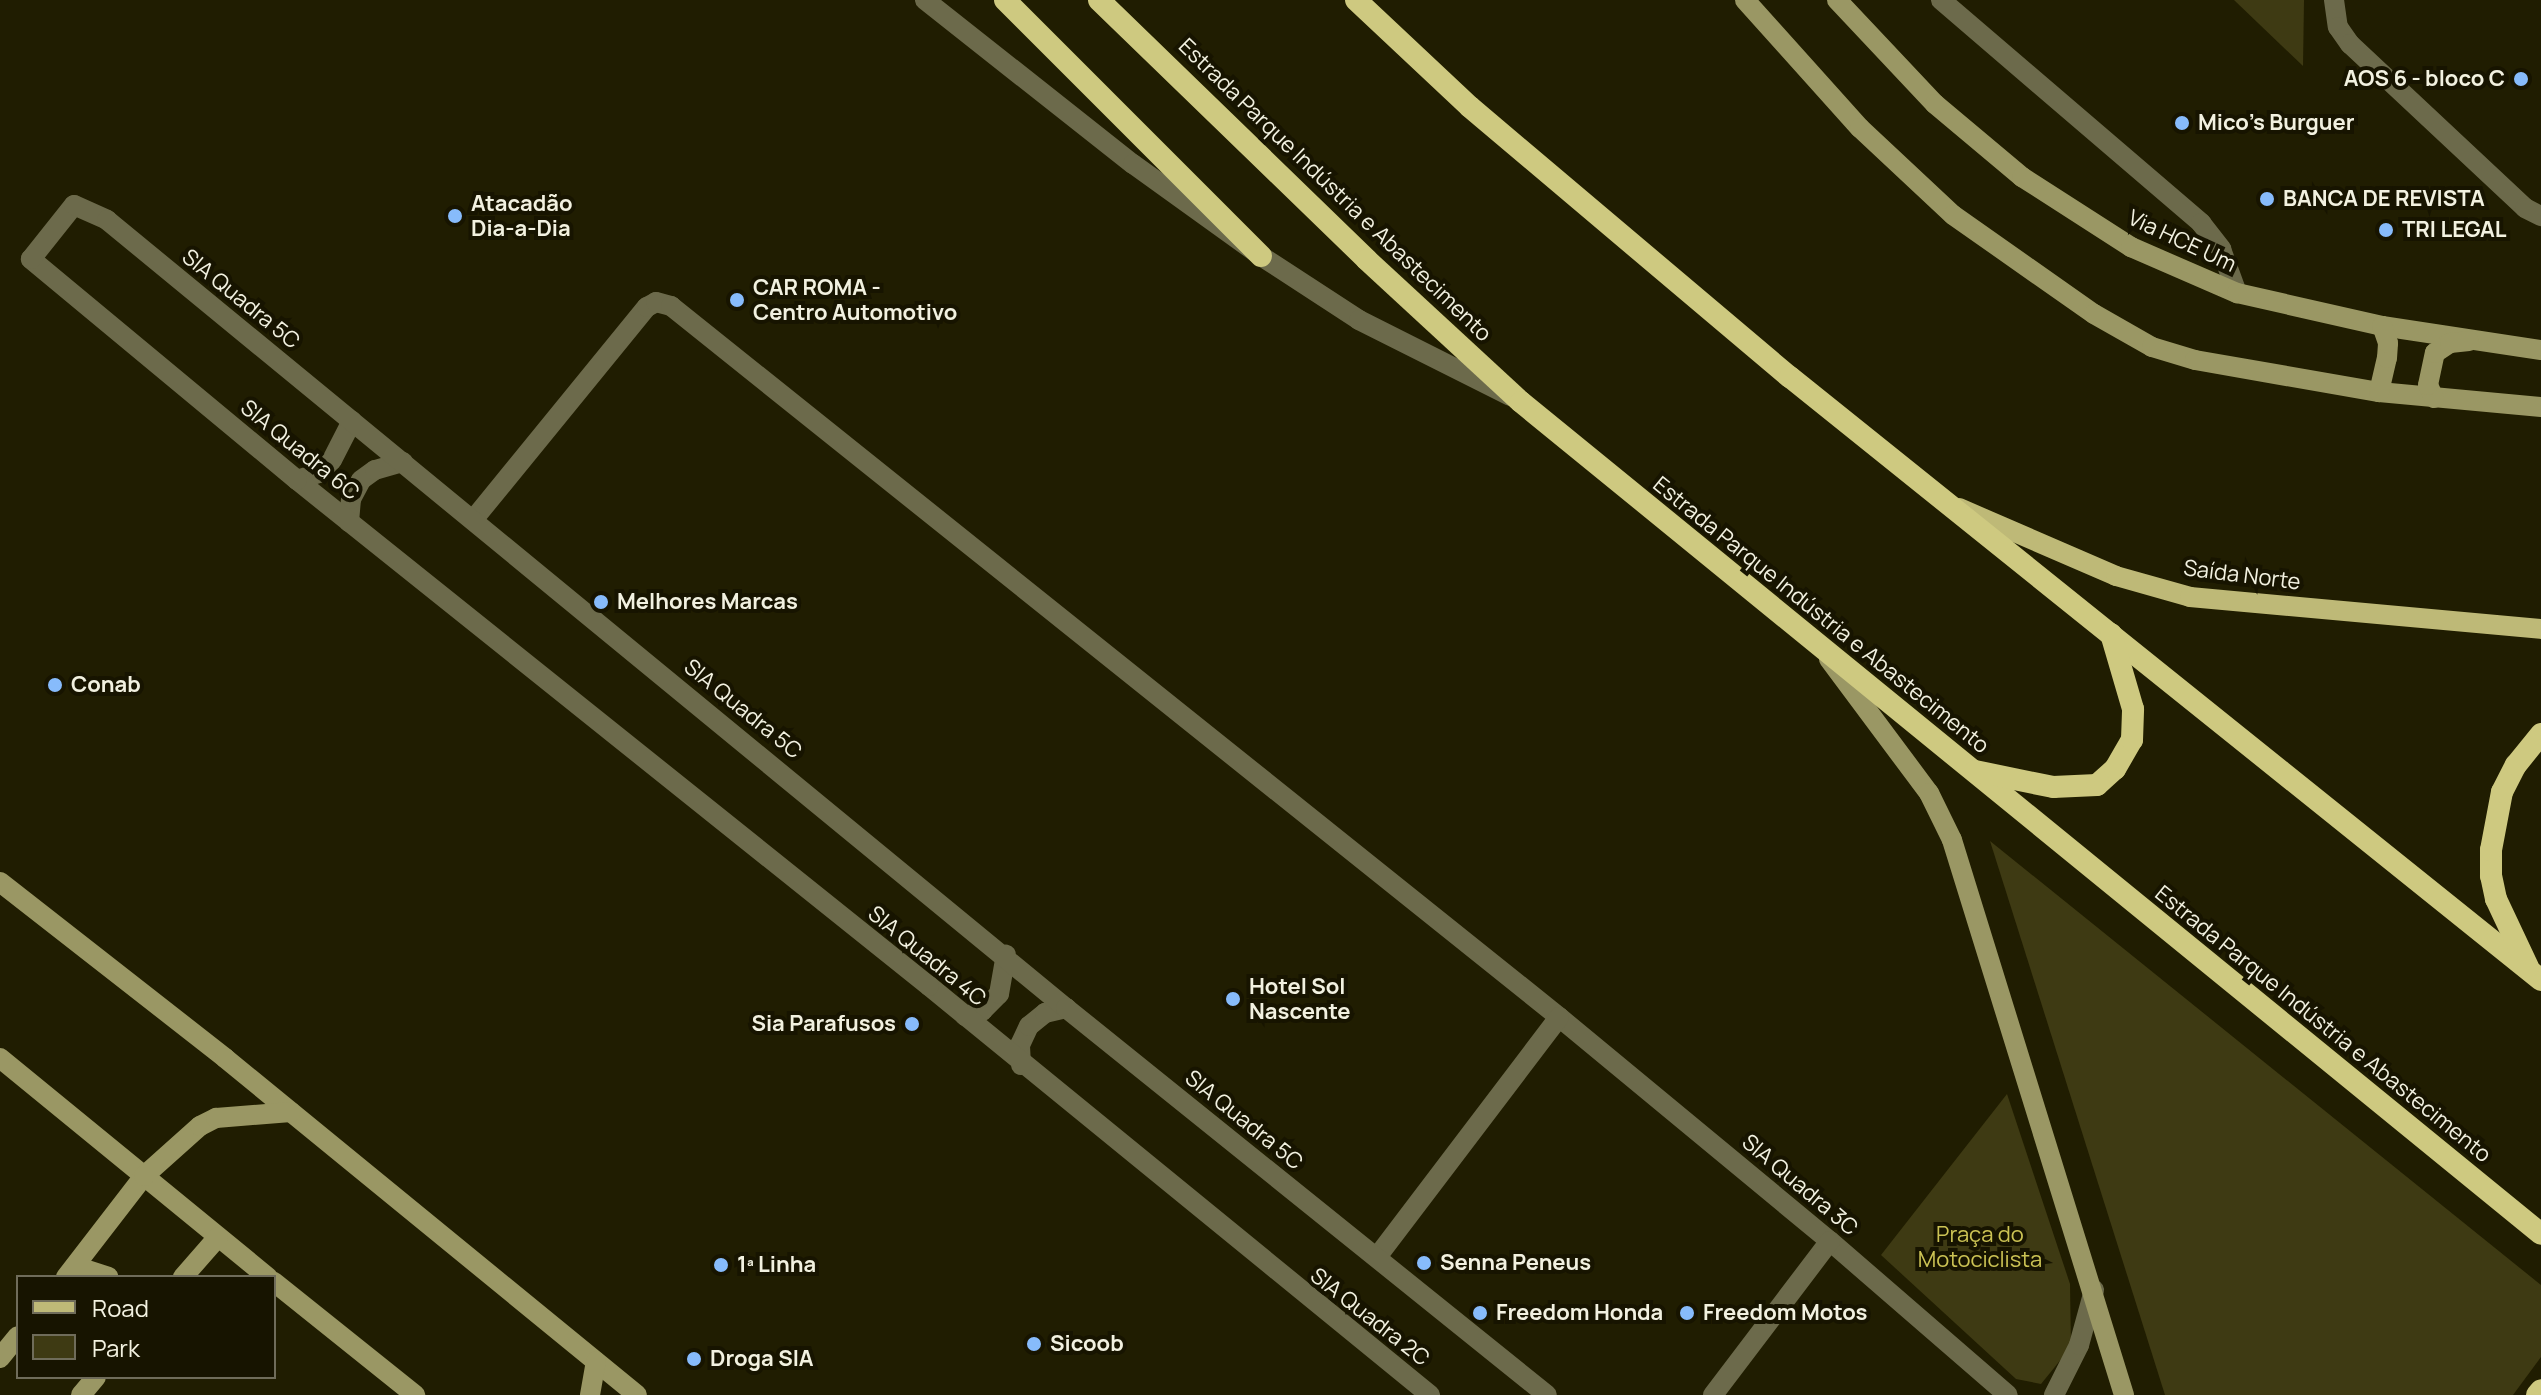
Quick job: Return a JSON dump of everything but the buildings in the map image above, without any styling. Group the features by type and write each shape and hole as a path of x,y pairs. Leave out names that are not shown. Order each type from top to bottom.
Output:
{"highway":[{"path":"1005,0 1261,256"},
{"name":"Estrada Parque Indústria e Abastecimento","path":"1099,0 1367,260 1521,402 2541,1234"},
{"path":"1356,0 1493,127 1790,377 2536,976"},
{"path":"1969,770 2053,787 2097,785 2115,769 2132,740 2133,709 2111,634"},
{"path":"2536,976 2496,899 2491,850 2502,792 2516,765 2541,734"}],"main road":[{"path":"1745,0 1860,128 1953,215 2094,314 2152,347 2195,360 2379,392 2541,407"},
{"name":"Via HCE Um","path":"1837,0 1935,104 2022,177 2131,247 2237,293 2382,326 2541,350"},
{"path":"2379,392 2388,343 2382,326"},
{"path":"2434,398 2428,385 2435,353 2450,343 2481,339"},
{"name":"Saída Norte","path":"1953,505 2116,576 2190,597 2541,629"},
{"path":"1820,646 1929,793 1952,840 2094,1290 2124,1395"},
{"path":"0,882 291,1112 637,1395"},
{"path":"0,1058 266,1275"},
{"path":"70,1272 144,1176 191,1132 216,1118 291,1112"},
{"path":"185,1275 218,1237"},
{"path":"70,1272 93,1275"},
{"path":"276,1284 415,1395"},
{"path":"0,1358 16,1338"},
{"path":"590,1395 596,1362"},
{"path":"81,1395 94,1379"}],"street":[{"path":"925,0 1133,164 1261,256 1359,320 1521,402"},
{"path":"1941,0 2201,223 2221,249 2237,293"},
{"path":"2334,0 2338,27 2350,44 2525,208 2541,216"},
{"name":"SIA Quadra 5C","path":"31,259 74,205 107,220 1006,955 1066,1008 1377,1257"},
{"name":"SIA Quadra 6C","path":"31,259 297,480 541,676"},
{"path":"473,520 647,307 656,302 671,306 1559,1017 1377,1257 1547,1395"},
{"path":"297,480 319,473 332,460 352,421"},
{"path":"349,522 351,499 361,480 375,470 403,462"},
{"name":"SIA Quadra 4C","path":"541,676 965,1016 1280,1276"},
{"path":"965,1016 982,1011 999,994 1006,955"},
{"path":"1021,1065 1020,1045 1029,1026 1045,1013 1066,1008"},
{"name":"SIA Quadra 3C","path":"1559,1017 1830,1241 2008,1395"},
{"path":"1713,1395 1830,1241"},
{"name":"SIA Quadra 2C","path":"1280,1276 1430,1395"},
{"path":"2054,1395 2079,1345 2094,1290"}],"green space":[{"path":"2234,0 2304,0 2303,66"},
{"path":"1990,841 2541,1285 2541,1357 2513,1395 2165,1395"},
{"name":"Praça do Motociclista","path":"2007,1094 2070,1284 2071,1347 2041,1384 2016,1379 1881,1255"}],"place":[{"name":"AOS 6 - bloco C","path":"2521,79"},
{"name":"Mico's Burguer","path":"2182,123"},
{"name":"BANCA DE REVISTA","path":"2267,199"},
{"name":"Atacadão Dia-a-Dia","path":"455,216"},
{"name":"TRI LEGAL","path":"2386,230"},
{"name":"CAR ROMA - Centro Automotivo","path":"737,300"},
{"name":"Melhores Marcas","path":"601,602"},
{"name":"Conab","path":"55,685"},
{"name":"Hotel Sol Nascente","path":"1233,999"},
{"name":"Sia Parafusos","path":"912,1024"},
{"name":"Senna Peneus","path":"1424,1263"},
{"name":"1ª Linha","path":"721,1265"},
{"name":"Freedom Honda","path":"1480,1313"},
{"name":"Freedom Motos","path":"1687,1313"},
{"name":"Sicoob","path":"1034,1344"},
{"name":"Droga SIA","path":"694,1359"}]}
